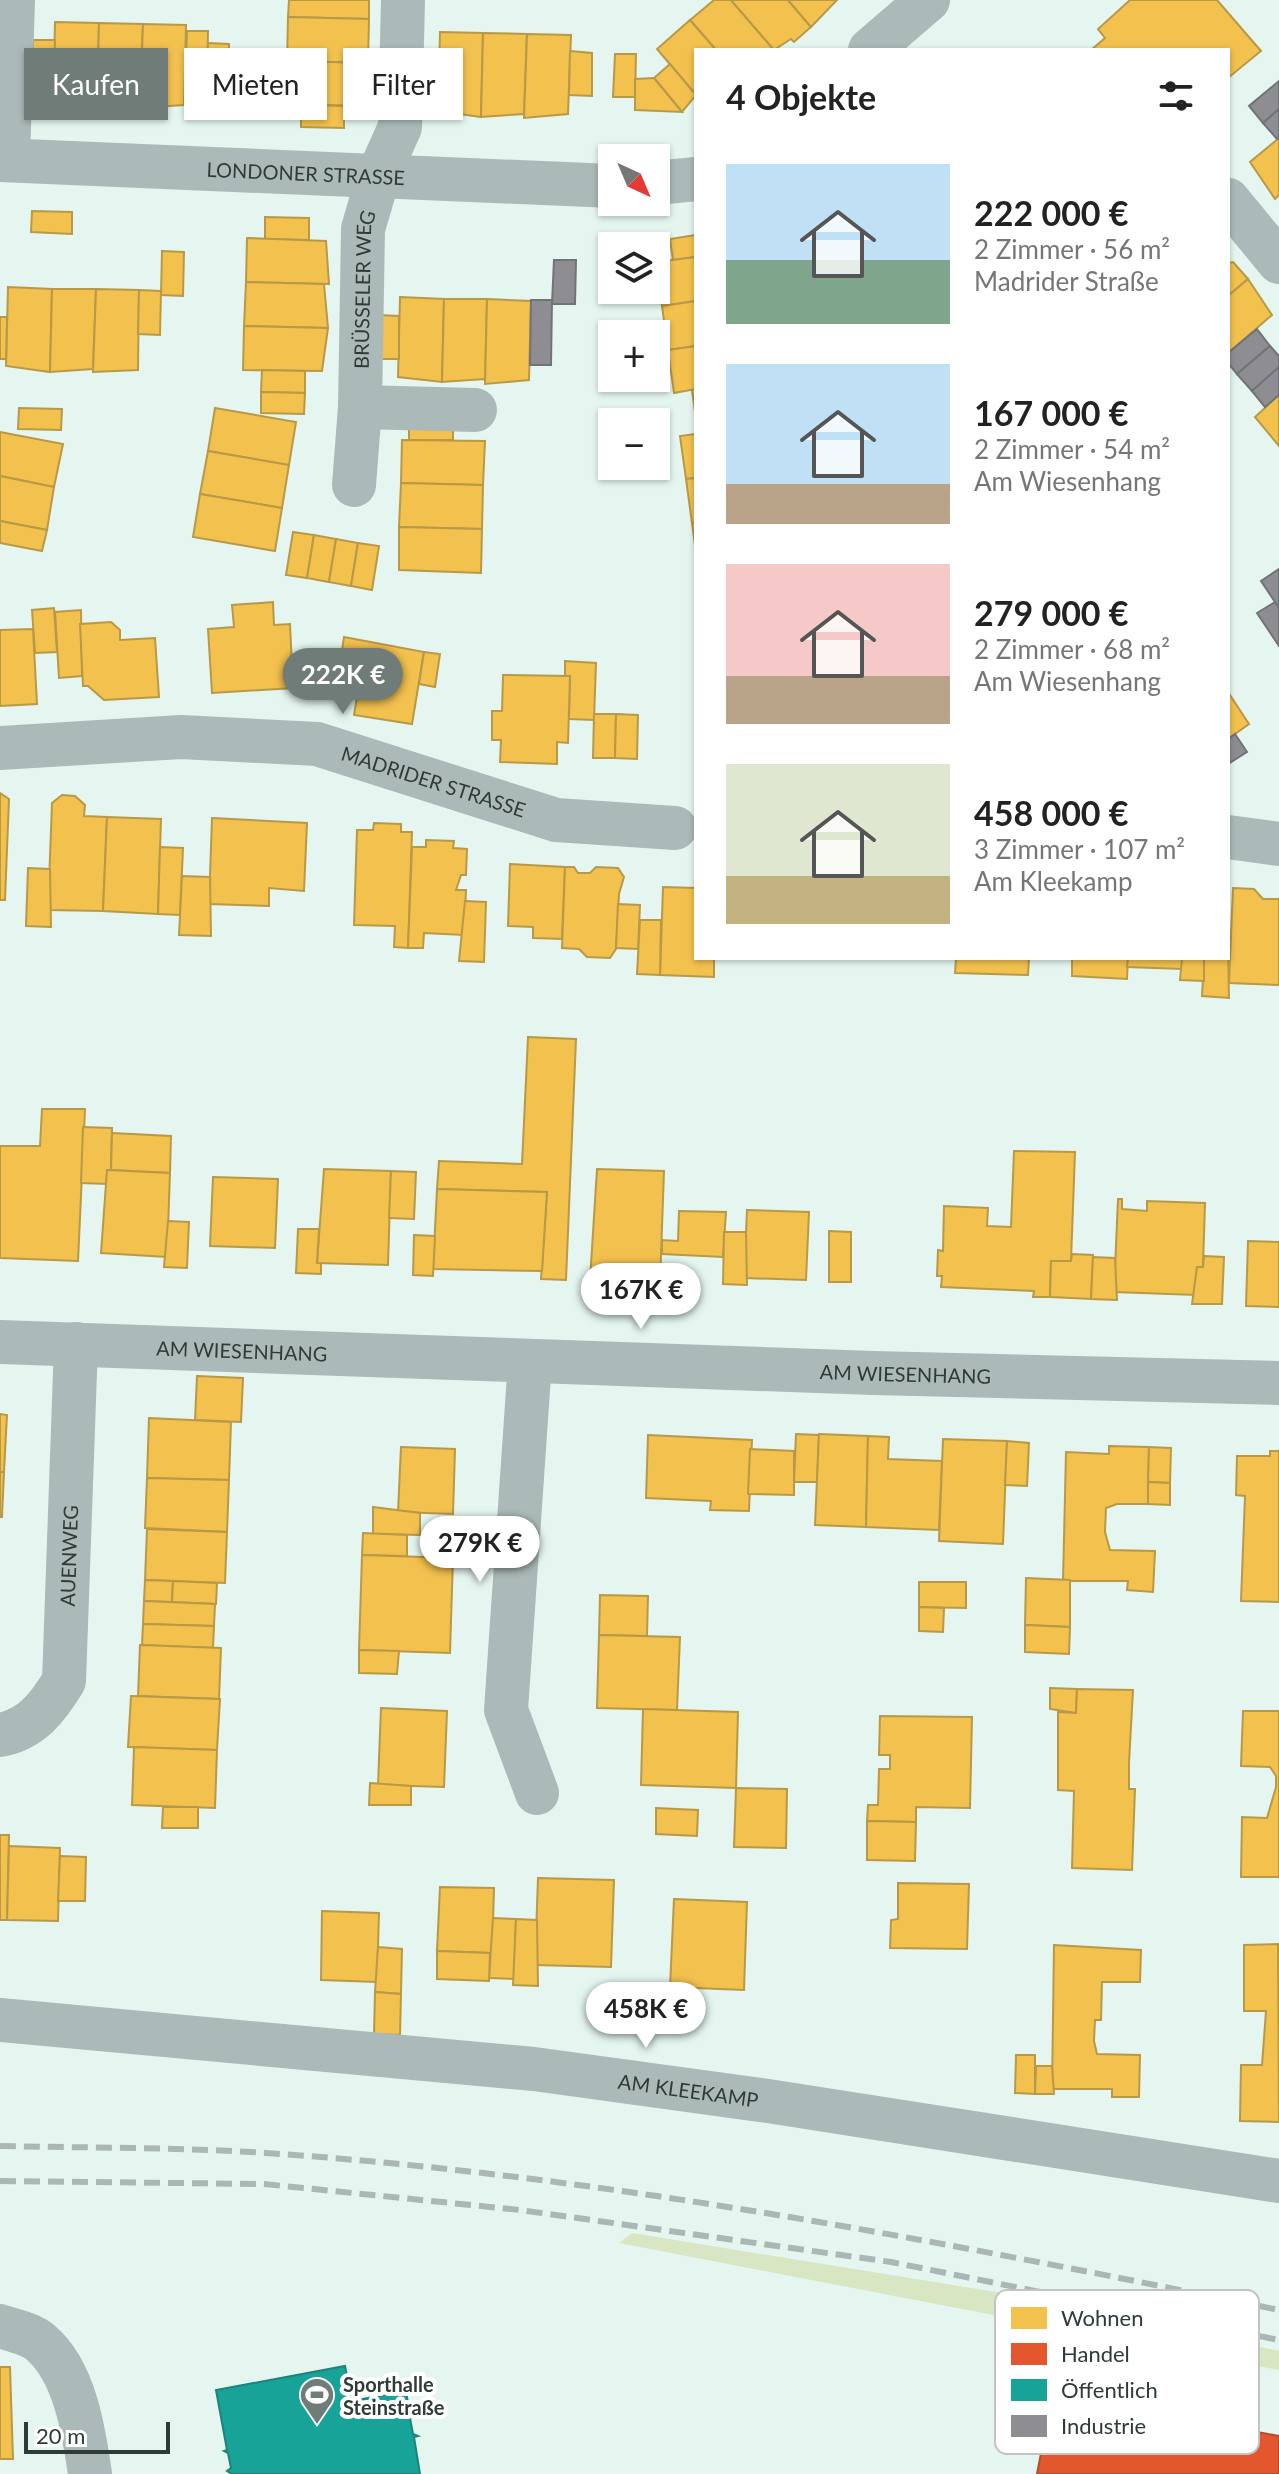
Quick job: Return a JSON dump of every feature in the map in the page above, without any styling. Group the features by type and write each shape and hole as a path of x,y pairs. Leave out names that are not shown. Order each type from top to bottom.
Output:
{"street":[{"path":"4,160 13,0"},
{"name":"BRÜSSELER WEG","path":"354,485 360,407 363,229 379,174 400,127 403,0"},
{"path":"872,48 928,0"},
{"name":"LONDONER STRASSE","path":"4,160 598,186"},
{"path":"670,182 694,179"},
{"path":"1230,202 1279,262"},
{"path":"360,407 475,410"},
{"name":"MADRIDER STRASSE","path":"0,748 181,737 317,744 556,820 675,828"},
{"name":"AM WIESENHANG","path":"0,1342 1279,1383"},
{"name":"AUENWEG","path":"0,1735 14,1732 45,1712 64,1681 76,1344"},
{"path":"530,1361 506,1710 537,1793"},
{"name":"AM KLEEKAMP","path":"0,2020 534,2069 768,2101 1279,2181"},
{"path":"0,2326 39,2341 61,2367 84,2434 90,2474"}],"green space":[{"path":"632,2233 995,2292 995,2315 619,2243"},
{"path":"1259,2346 1279,2351 1279,2370 1259,2366"}],"building: Wohnen":[{"path":"289,0 369,0 369,19 288,17"},
{"path":"714,0 731,0 772,48 714,48 690,20"},
{"path":"731,0 788,0 811,27 794,42 791,39 772,48"},
{"path":"788,0 837,0 811,27"},
{"path":"1130,0 1217,0 1261,51 1230,76 1230,48 1093,48 1105,38 1098,29"},
{"path":"288,17 369,19 368,48 343,48 343,62 327,62 327,48 287,48"},
{"path":"690,20 714,48 694,48 694,93 657,49"},
{"path":"55,22 99,23 98,48 54,48"},
{"path":"99,23 143,24 142,48 98,48"},
{"path":"143,24 186,25 184,105 168,106 168,48 142,48"},
{"path":"187,31 208,31 208,48 186,48"},
{"path":"440,32 483,33 481,117 463,114 463,48 440,48"},
{"path":"483,33 527,34 524,114 481,117"},
{"path":"527,34 571,35 568,114 524,118"},
{"path":"33,40 55,40 55,48 33,48"},
{"path":"208,43 229,44 229,48 208,48"},
{"path":"570,51 592,53 592,96 569,95"},
{"path":"615,54 636,54 635,97 613,97"},
{"path":"327,62 343,62 343,105 327,105"},
{"path":"670,64 694,93 694,97 682,112 654,78"},
{"path":"654,78 682,112 635,110 635,79"},
{"path":"327,106 343,106 344,128 301,127 301,120 327,120"},
{"path":"1279,138 1279,195 1275,199 1250,162"},
{"path":"32,211 72,212 72,234 31,232"},
{"path":"265,217 309,218 309,240 265,239"},
{"path":"694,235 694,257 673,260 670,239"},
{"path":"247,238 326,241 329,284 246,282"},
{"path":"162,251 184,252 183,296 161,295"},
{"path":"694,257 694,301 662,306 670,304 670,260"},
{"path":"1233,262 1248,279 1230,294 1230,263"},
{"path":"1248,279 1272,315 1230,351 1230,294"},
{"path":"246,282 324,284 328,328 244,326"},
{"path":"8,287 52,289 50,372 6,366"},
{"path":"52,289 96,289 93,369 50,372"},
{"path":"96,289 139,290 138,370 93,372"},
{"path":"139,290 161,291 160,335 138,334"},
{"path":"400,297 444,299 442,382 398,377"},
{"path":"444,299 487,299 485,384 485,379 442,382"},
{"path":"487,299 531,301 529,380 485,384"},
{"path":"694,301 694,346 670,350 670,320 664,320 662,306"},
{"path":"378,315 399,316 399,359 377,359"},
{"path":"0,317 7,317 6,359 0,359"},
{"path":"244,326 328,328 322,371 243,370"},
{"path":"694,346 694,389 674,393 670,350"},
{"path":"262,370 305,371 305,393 261,392"},
{"path":"261,392 305,393 304,414 261,413"},
{"path":"1279,395 1279,446 1255,417"},
{"path":"19,408 62,409 61,430 18,429"},
{"path":"215,408 296,422 289,465 208,451"},
{"path":"409,418 453,419 453,440 409,440"},
{"path":"0,432 63,444 54,487 0,476"},
{"path":"694,434 694,478 686,479 680,436"},
{"path":"402,440 485,441 483,485 401,483"},
{"path":"208,451 289,465 282,508 200,494"},
{"path":"0,476 54,487 47,530 0,521"},
{"path":"694,478 692,523 686,479"},
{"path":"401,483 483,485 482,529 399,527"},
{"path":"200,494 282,508 275,551 193,537"},
{"path":"0,521 47,530 42,551 0,543"},
{"path":"399,527 482,529 481,573 399,570"},
{"path":"293,532 314,535 307,578 286,575"},
{"path":"314,535 336,539 329,582 307,578"},
{"path":"336,539 358,543 351,586 329,582"},
{"path":"358,543 379,546 372,590 351,586"},
{"path":"273,602 274,625 290,624 293,688 212,693 208,629 234,627 232,605"},
{"path":"54,608 57,652 35,653 32,610"},
{"path":"81,610 82,676 59,678 55,612"},
{"path":"111,622 120,630 120,640 155,638 159,697 104,700 88,686 83,686 80,624"},
{"path":"33,629 37,704 0,706 0,630"},
{"path":"344,637 424,652 412,724 354,715 363,660 341,657"},
{"path":"424,652 440,654 435,687 419,684"},
{"path":"565,661 596,663 594,720 569,719 570,676 565,676"},
{"path":"503,675 570,676 568,743 557,742 557,764 500,762 501,740 492,740 492,711 502,711"},
{"path":"1230,695 1249,724 1230,738"},
{"path":"594,714 616,714 615,758 593,758"},
{"path":"616,714 638,715 637,759 615,758"},
{"path":"0,793 9,799 5,900 0,900"},
{"path":"62,795 75,796 85,805 84,816 107,817 103,911 48,910 52,803"},
{"path":"107,817 161,819 158,914 103,911"},
{"path":"212,818 307,823 304,891 269,888 269,906 209,904"},
{"path":"374,823 401,824 401,832 412,832 408,948 394,947 395,926 354,925 357,830 373,830"},
{"path":"426,840 454,841 453,848 467,849 466,875 461,875 456,890 466,890 464,935 424,933 423,948 408,948 412,847 426,847"},
{"path":"160,847 183,848 180,915 158,914"},
{"path":"510,864 565,867 562,939 533,938 533,927 508,926"},
{"path":"565,867 574,867 578,873 590,873 596,867 618,868 624,877 619,894 616,949 610,958 587,957 579,949 562,948"},
{"path":"28,868 50,869 51,927 26,926"},
{"path":"182,876 210,877 211,936 179,935"},
{"path":"663,887 694,888 694,960 714,960 714,977 660,975"},
{"path":"1233,888 1254,889 1263,899 1279,899 1279,985 1229,983"},
{"path":"465,901 486,902 484,962 459,961"},
{"path":"618,904 640,905 638,949 616,948"},
{"path":"640,920 661,920 660,975 637,974"},
{"path":"956,960 1029,960 1028,975 955,973"},
{"path":"1072,960 1128,960 1127,979 1072,976"},
{"path":"1128,960 1182,960 1182,969 1127,967"},
{"path":"1182,960 1204,960 1204,981 1180,980"},
{"path":"1204,960 1228,960 1229,998 1202,996"},
{"path":"528,1037 576,1039 566,1280 541,1279 547,1192 437,1189 439,1161 522,1164"},
{"path":"42,1109 85,1109 78,1261 0,1258 0,1146 40,1146"},
{"path":"83,1127 112,1128 111,1170 107,1170 107,1184 81,1183"},
{"path":"112,1133 171,1136 170,1173 111,1170"},
{"path":"1014,1151 1075,1152 1071,1261 1051,1261 1050,1297 1033,1297 1034,1291 941,1287 942,1276 937,1276 938,1250 943,1251 944,1206 988,1208 987,1226 1011,1227"},
{"path":"324,1169 391,1171 388,1265 317,1263"},
{"path":"597,1169 664,1171 660,1283 590,1280"},
{"path":"107,1170 170,1173 167,1257 101,1253"},
{"path":"391,1171 416,1172 414,1219 389,1218"},
{"path":"213,1177 278,1179 275,1248 210,1246"},
{"path":"437,1189 547,1192 542,1271 433,1269"},
{"path":"1118,1199 1122,1199 1122,1209 1147,1211 1147,1201 1205,1203 1203,1267 1197,1267 1196,1295 1114,1292"},
{"path":"747,1210 809,1212 806,1280 744,1278"},
{"path":"679,1211 726,1212 723,1257 662,1254 662,1240 678,1241"},
{"path":"168,1221 189,1222 187,1268 164,1267"},
{"path":"298,1229 319,1229 317,1263 321,1263 321,1274 296,1273"},
{"path":"829,1231 851,1232 851,1282 829,1282"},
{"path":"724,1232 746,1232 747,1285 723,1284"},
{"path":"414,1235 435,1236 433,1276 413,1275"},
{"path":"1248,1241 1279,1242 1279,1307 1246,1306"},
{"path":"1072,1254 1093,1255 1091,1299 1050,1297 1051,1261 1071,1261"},
{"path":"1204,1256 1224,1257 1222,1304 1192,1304 1197,1267 1203,1267"},
{"path":"1093,1257 1115,1258 1117,1300 1091,1299"},
{"path":"197,1376 243,1378 241,1422 195,1420"},
{"path":"0,1414 7,1415 4,1472 0,1472"},
{"path":"149,1418 231,1422 229,1480 147,1478"},
{"path":"796,1434 819,1435 817,1482 794,1482"},
{"path":"819,1434 868,1436 866,1527 815,1525"},
{"path":"648,1435 752,1440 749,1511 710,1510 711,1501 646,1498"},
{"path":"868,1436 889,1437 888,1459 942,1461 939,1530 866,1527"},
{"path":"943,1439 1007,1441 1003,1544 939,1541"},
{"path":"1007,1441 1029,1443 1027,1486 1005,1485"},
{"path":"1109,1446 1149,1447 1148,1504 1117,1504 1106,1508 1105,1532 1110,1550 1155,1551 1153,1592 1127,1590 1128,1581 1063,1581 1066,1452 1109,1454"},
{"path":"401,1447 455,1449 453,1514 398,1512"},
{"path":"1149,1447 1171,1448 1170,1483 1148,1482"},
{"path":"750,1449 794,1451 794,1495 748,1494"},
{"path":"1270,1451 1279,1451 1279,1602 1241,1601 1245,1496 1236,1495 1237,1456 1270,1456"},
{"path":"0,1472 4,1472 2,1517 0,1517"},
{"path":"147,1478 229,1480 227,1532 145,1528"},
{"path":"1148,1482 1170,1483 1170,1505 1148,1504"},
{"path":"373,1507 420,1513 420,1535 373,1534"},
{"path":"147,1529 227,1532 225,1583 145,1580"},
{"path":"363,1533 407,1535 407,1556 362,1555"},
{"path":"362,1555 453,1558 450,1653 359,1650"},
{"path":"1026,1578 1070,1580 1070,1627 1025,1625"},
{"path":"145,1580 173,1581 172,1602 144,1601"},
{"path":"173,1581 217,1583 216,1604 172,1602"},
{"path":"919,1582 966,1582 966,1608 919,1607"},
{"path":"600,1595 648,1596 647,1636 599,1635"},
{"path":"144,1601 215,1604 214,1626 143,1624"},
{"path":"919,1607 944,1608 943,1632 919,1631"},
{"path":"143,1624 214,1626 213,1648 142,1645"},
{"path":"1025,1625 1070,1627 1069,1654 1025,1652"},
{"path":"599,1635 680,1637 677,1710 597,1708"},
{"path":"140,1645 221,1648 219,1699 138,1696"},
{"path":"359,1650 399,1651 397,1674 359,1673"},
{"path":"1050,1688 1077,1689 1076,1713 1050,1709"},
{"path":"1077,1689 1133,1690 1129,1763 1129,1789 1135,1789 1132,1870 1072,1868 1074,1791 1058,1790 1058,1712 1076,1713"},
{"path":"131,1696 220,1699 217,1750 128,1747"},
{"path":"381,1708 447,1711 444,1787 378,1785"},
{"path":"643,1709 738,1712 736,1788 641,1785"},
{"path":"1243,1711 1279,1711 1279,1877 1241,1877 1242,1817 1267,1818 1276,1787 1276,1776 1270,1767 1241,1766"},
{"path":"880,1716 972,1717 970,1808 916,1807 916,1822 867,1821 868,1805 878,1805 879,1769 890,1769 890,1755 879,1755"},
{"path":"134,1747 217,1750 215,1808 132,1805"},
{"path":"370,1783 411,1786 411,1805 369,1805"},
{"path":"736,1788 787,1789 786,1848 734,1847"},
{"path":"163,1807 198,1807 198,1828 162,1828"},
{"path":"656,1808 698,1810 697,1836 656,1834"},
{"path":"867,1821 916,1822 915,1861 867,1860"},
{"path":"0,1835 9,1835 7,1920 0,1920"},
{"path":"9,1846 60,1848 58,1921 7,1920"},
{"path":"60,1856 86,1857 85,1901 58,1901"},
{"path":"538,1878 614,1880 611,1967 535,1965"},
{"path":"898,1883 969,1884 967,1949 890,1948 891,1920 898,1919"},
{"path":"440,1887 494,1888 492,1953 437,1951"},
{"path":"674,1899 747,1902 744,1990 670,1987"},
{"path":"322,1911 379,1913 377,1982 321,1980"},
{"path":"493,1918 516,1919 514,1979 489,1978"},
{"path":"516,1919 537,1920 538,1986 513,1985"},
{"path":"1278,1944 1279,2122 1240,2121 1241,2065 1262,2065 1266,2011 1244,2011 1244,1945"},
{"path":"1054,1945 1141,1950 1140,1982 1102,1982 1101,2020 1095,2020 1094,2041 1097,2054 1140,2055 1139,2097 1112,2097 1112,2089 1052,2089"},
{"path":"378,1947 402,1949 401,1994 375,1992"},
{"path":"437,1951 490,1953 489,1981 437,1979"},
{"path":"375,1992 401,1994 400,2035 374,2034"},
{"path":"1016,2055 1035,2055 1035,2094 1015,2093"},
{"path":"1036,2066 1052,2066 1054,2094 1035,2094"},
{"path":"0,2367 10,2367 13,2459 0,2459"}],"building: Handel":[{"path":"1259,2432 1279,2436 1279,2474 1037,2474 1041,2454 1259,2454"}],"building: Öffentlich":[{"name":"Sporthalle Steinstraße","path":"345,2366 352,2401 406,2391 410,2416 415,2415 410,2418 413,2434 418,2436 414,2437 420,2474 232,2474 227,2471 231,2468 228,2453 224,2451 227,2450 216,2390"}],"building: Industrie":[{"path":"1279,81 1279,109 1263,123 1249,106"},
{"path":"1279,109 1279,138 1277,139 1263,123"},
{"path":"554,260 576,260 575,304 552,304"},
{"path":"531,300 552,300 551,365 530,365"},
{"path":"1257,329 1270,346 1237,374 1230,365 1230,351"},
{"path":"1270,346 1279,356 1279,367 1252,391 1237,374"},
{"path":"1279,367 1279,395 1265,407 1252,391"},
{"path":"1279,569 1279,608 1261,581"},
{"path":"1275,602 1279,608 1279,646 1257,613"},
{"path":"1235,734 1247,752 1230,763 1230,738"}],"railway":[{"path":"0,2146 266,2153 521,2178 775,2215 1178,2290"},
{"path":"0,2181 264,2184 520,2210 891,2262 1030,2290"},
{"path":"1259,2306 1279,2310"},
{"path":"1259,2336 1279,2340"}],"place":[{"name":"Sporthalle Steinstraße","path":"317,2426"}]}
